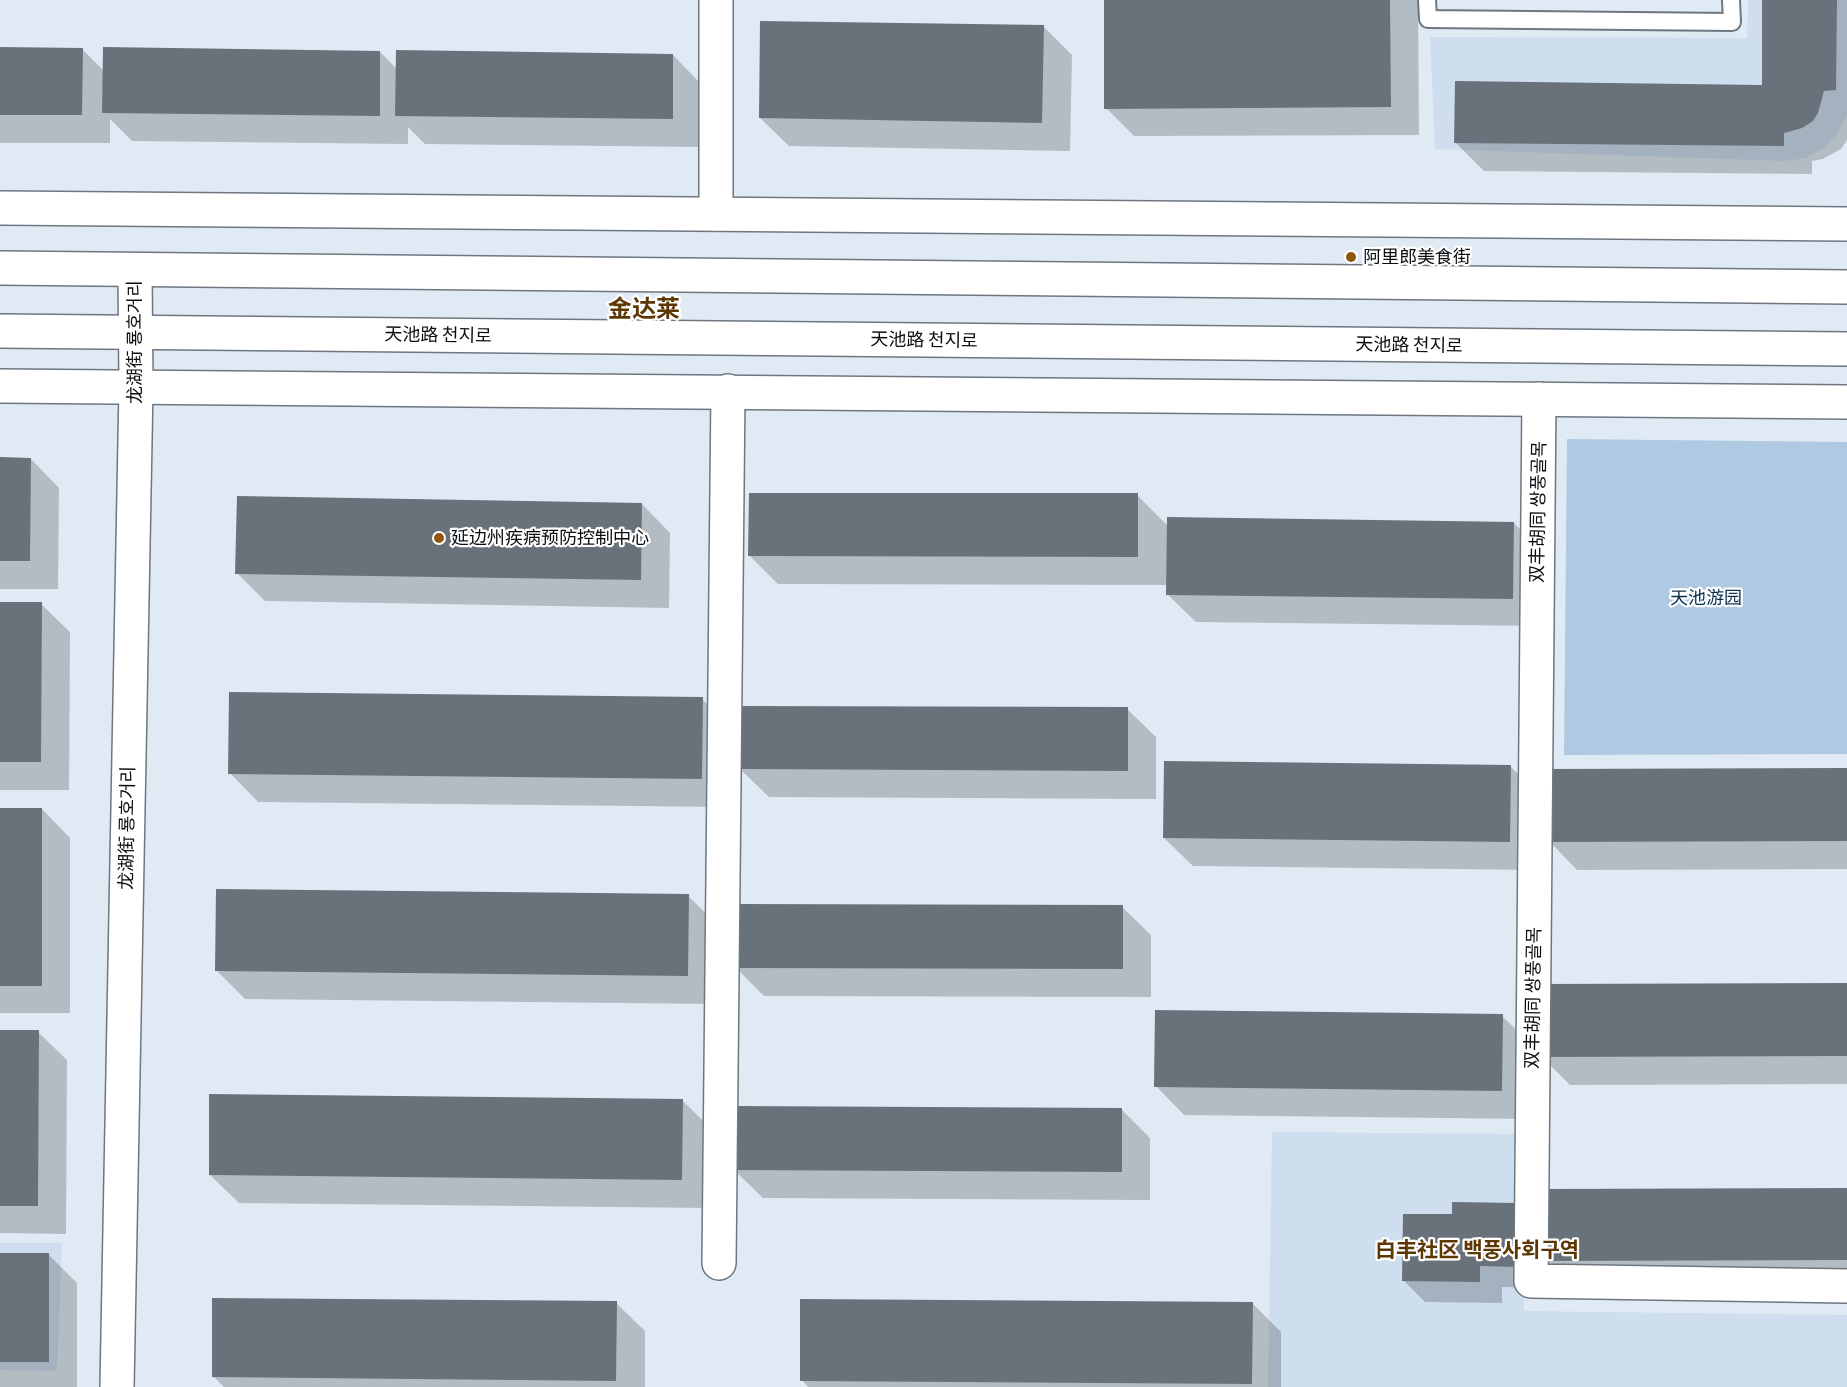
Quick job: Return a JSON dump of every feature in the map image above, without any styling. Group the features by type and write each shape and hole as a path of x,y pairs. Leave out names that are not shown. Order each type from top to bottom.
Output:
{"street":[{"path":"716,0 716,214"},
{"path":"0,208 1847,224"},
{"path":"0,268 1847,287"},
{"name":"龙湖街 룡호거리","path":"117,1387 136,387 135,270"},
{"name":"天池路 천지로","path":"0,331 1847,349"},
{"path":"0,386 1847,402"},
{"path":"719,1263 728,391"},
{"name":"双丰胡同 쌍풍골목","path":"1539,399 1531,1281 1847,1286"}],"lane":[{"path":"1427,0 1428,19 1732,22 1731,0"}],"shaded area":[{"path":"1748,0 1847,0 1847,116 1835,136 1824,148 1806,158 1785,161 1435,149 1430,37 1747,38"},
{"path":"1272,1132 1525,1134 1524,1311 1847,1315 1847,1387 1268,1387"},
{"path":"0,1243 62,1243 57,1371 0,1370"}],"green space":[{"name":"天池游园","path":"1567,439 1847,442 1847,754 1564,755"}],"building":[{"path":"1104,0 1390,0 1391,107 1104,109"},
{"path":"1762,0 1837,0 1836,90 1824,91 1818,113 1813,121 1802,128 1784,133 1784,146 1454,143 1455,81 1762,85"},
{"path":"760,21 1044,25 1042,123 759,118"},
{"path":"0,47 83,48 82,115 0,115"},
{"path":"103,47 380,51 380,116 102,113"},
{"path":"396,50 673,54 673,119 395,116"},
{"path":"0,457 31,458 30,561 0,561"},
{"path":"749,493 1138,493 1138,557 748,556"},
{"name":"延边州疾病预防控制中心","path":"237,496 642,503 641,580 235,574"},
{"path":"1167,517 1514,522 1513,599 1166,595"},
{"path":"0,602 42,602 41,762 0,762"},
{"path":"229,692 703,697 702,779 228,774"},
{"path":"739,706 1128,707 1128,771 738,769"},
{"path":"1164,761 1511,765 1510,842 1163,838"},
{"path":"1847,768 1847,841 1547,842 1547,769"},
{"path":"0,808 42,808 42,986 0,986"},
{"path":"216,889 689,894 688,976 215,971"},
{"path":"734,904 1123,905 1123,969 734,968"},
{"path":"1847,983 1847,1056 1540,1057 1539,984"},
{"path":"1155,1010 1503,1014 1502,1091 1154,1087"},
{"path":"0,1030 39,1030 38,1206 0,1206"},
{"path":"209,1094 683,1099 682,1180 209,1175"},
{"path":"733,1106 1122,1108 1122,1172 733,1170"},
{"path":"1847,1188 1847,1260 1544,1261 1544,1189"},
{"path":"1452,1202 1519,1203 1518,1267 1480,1266 1480,1282 1402,1281 1403,1214 1452,1214"},
{"path":"0,1253 49,1253 49,1362 0,1362"},
{"path":"212,1298 617,1301 616,1381 212,1377"},
{"path":"800,1299 1253,1302 1252,1384 800,1381"}],"place":[{"name":"阿里郎美食街","path":"1351,257"},
{"name":"延边州疾病预防控制中心","path":"439,538"}],"district":[{"name":"金达莱","path":"644,309"},
{"name":"白丰社区 백풍사회구역","path":"1477,1250"}]}
